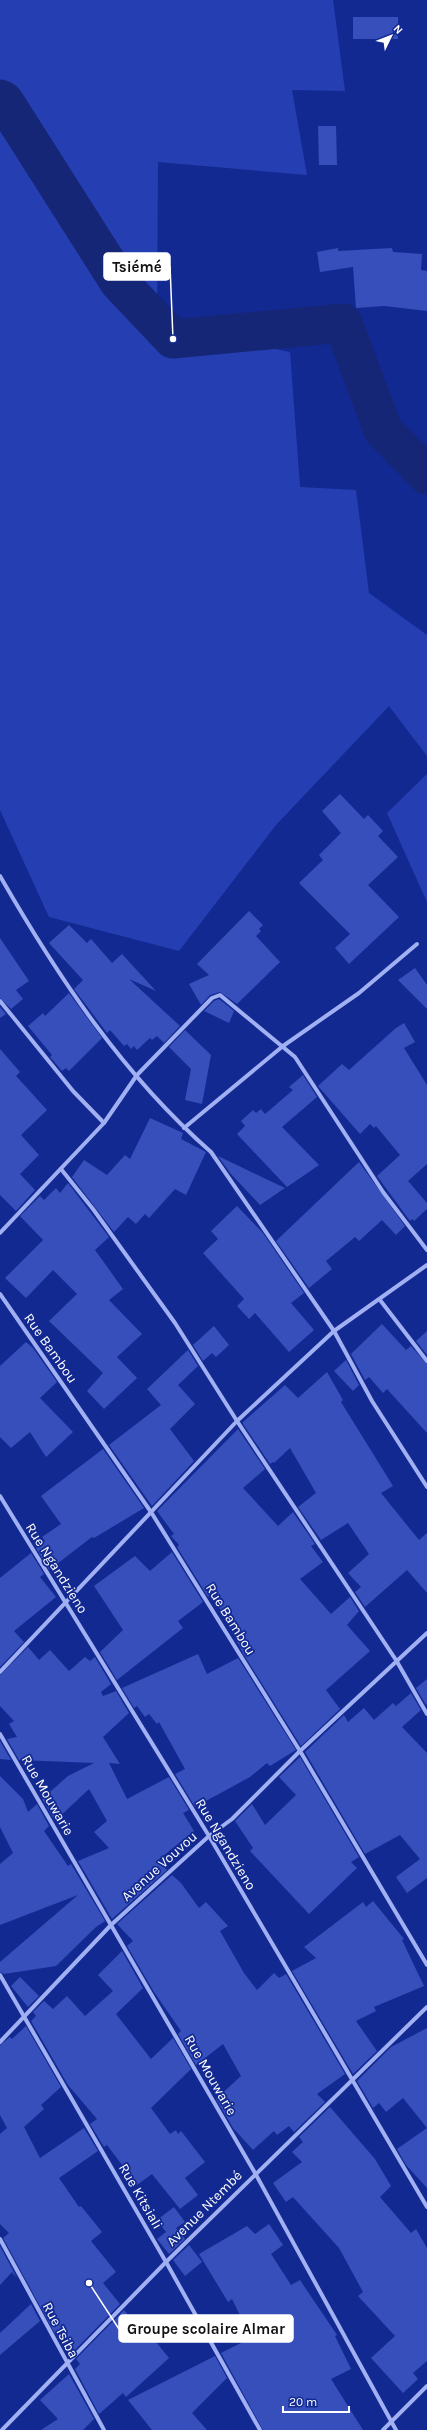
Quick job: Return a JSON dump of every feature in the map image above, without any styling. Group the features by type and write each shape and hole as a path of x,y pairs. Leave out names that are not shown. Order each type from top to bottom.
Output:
{"street":[{"path":"0,876 32,932 83,1010 137,1075 184,1128 211,1152 334,1330 372,1401 427,1487"},
{"path":"184,1128 283,1046 359,993 417,944"},
{"path":"1,1231 104,1123 137,1075 212,998 220,995 295,1057 383,1192 427,1250"},
{"path":"0,1001 73,1091 104,1123"},
{"path":"60,1169 93,1209 175,1323 237,1422 396,1660 427,1714"},
{"path":"0,1672 237,1422 334,1330 380,1300 427,1265"},
{"name":"Rue Bambou","path":"0,1294 151,1512 300,1751 427,1965"},
{"path":"380,1300 427,1361"},
{"name":"Rue Ngandzieno","path":"0,1496 209,1836 427,2207"},
{"name":"Avenue Vouvou","path":"0,2042 111,1925 209,1836 232,1819 300,1751 396,1660 427,1633"},
{"name":"Rue Mouwarie","path":"0,1734 255,2173 396,2430"},
{"name":"Rue Kitsiali","path":"0,1975 166,2262 260,2430"},
{"name":"Avenue Ntembé","path":"2,2430 66,2363 255,2173 427,2007"},
{"name":"Rue Tsiba","path":"0,2239 66,2363 104,2430"},
{"path":"383,2430 427,2386"}],"shaded area":[{"path":"0,0 333,0 345,91 292,90 307,175 158,162 157,324 290,352 300,487 356,490 369,593 427,635 427,756 389,706 276,825 179,951 49,917 0,810"},
{"path":"427,774 427,902 387,813"}],"building":[{"path":"353,17 398,17 398,39 353,39"},
{"path":"318,126 336,126 337,165 319,165"},
{"path":"338,248 338,251 392,248 393,252 422,254 421,270 427,271 427,311 384,306 356,308 353,267 320,272 317,252"},
{"path":"340,794 364,819 368,815 383,831 378,836 398,857 368,885 399,917 349,964 335,948 350,934 299,883 323,860 319,855 341,833 322,811"},
{"path":"249,911 263,925 259,929 261,931 256,936 280,962 237,1004 220,992 210,995 201,1005 189,984 209,975 197,964"},
{"path":"69,925 87,943 91,939 112,963 122,954 156,991 129,979 180,1026 164,1043 157,1036 152,1040 150,1038 137,1050 134,1046 131,1049 127,1044 124,1046 110,1030 107,1033 74,989 83,980 49,943"},
{"path":"0,938 29,981 16,990 23,999 11,1009 0,998"},
{"path":"415,968 427,985 427,1009 398,980"},
{"path":"69,993 102,1038 69,1071 66,1068 62,1071 50,1057 52,1055 28,1026 43,1013 45,1016"},
{"path":"219,999 234,1011 229,1023 204,1011 214,1001"},
{"path":"0,1007 6,1014 0,1018"},
{"path":"404,1023 415,1042 404,1048 427,1085 427,1164 408,1181 427,1203 427,1209 414,1221 412,1219 410,1221 377,1176 400,1155 376,1126 374,1128 370,1124 360,1134 318,1086 342,1064 349,1070 396,1028"},
{"path":"185,1030 211,1055 202,1104 185,1100 191,1069 169,1047"},
{"path":"0,1049 20,1072 16,1076 47,1110 21,1135 39,1155 20,1174 35,1190 16,1211 0,1195"},
{"path":"303,1075 317,1097 282,1127 319,1165 287,1187 237,1134 245,1126 241,1121 253,1110 256,1113 261,1109 265,1114 293,1090 289,1087"},
{"path":"150,1118 183,1133 181,1139 206,1152 186,1195 175,1189 149,1218 145,1214 136,1224 128,1217 114,1232 72,1177 84,1160 107,1175 125,1155 130,1159"},
{"path":"218,1156 285,1188 260,1205 230,1173"},
{"path":"359,1162 405,1226 396,1235 382,1220 359,1241 355,1237 326,1261 332,1269 309,1288 276,1241"},
{"path":"68,1183 109,1237 95,1250 123,1289 109,1300 142,1334 117,1357 137,1378 104,1409 87,1391 103,1373 49,1321 77,1294 53,1270 26,1298 5,1278 43,1240 20,1216 40,1196 44,1200 56,1188 60,1193"},
{"path":"237,1206 263,1233 304,1293 291,1303 314,1330 289,1352 255,1313 249,1319 237,1306 244,1299 203,1253 218,1239 211,1231"},
{"path":"382,1324 406,1350 411,1346 427,1364 427,1433 387,1389 383,1393 369,1377 365,1380 351,1354"},
{"path":"214,1326 229,1345 216,1357 212,1353 203,1361 193,1345"},
{"path":"427,1331 427,1355 416,1341"},
{"path":"26,1342 33,1348 57,1382 40,1398 73,1432 46,1457 30,1432 11,1448 0,1437 0,1366"},
{"path":"188,1350 198,1366 178,1385 195,1404 170,1429 194,1461 152,1506 109,1445 161,1405 147,1389"},
{"path":"346,1360 359,1385 353,1391 334,1371"},
{"path":"327,1372 343,1400 341,1402 393,1486 381,1493 419,1540 427,1533 427,1593 407,1570 365,1607 355,1592 361,1587 348,1573 369,1554 348,1523 321,1540 298,1507 316,1493 290,1448 274,1463 273,1462 270,1464 243,1424 243,1422 285,1385 298,1398"},
{"path":"238,1429 265,1469 243,1488 278,1526 293,1512 315,1544 311,1546 323,1562 300,1579 331,1614 350,1597 359,1611 347,1625 370,1651 326,1690 340,1709 301,1746 244,1655 212,1594 208,1597 177,1547 179,1545 171,1536 174,1534 157,1511"},
{"path":"103,1449 144,1508 94,1538 92,1537 49,1570 36,1548 45,1541 42,1537 61,1524 41,1496"},
{"path":"172,1552 203,1602 178,1621 183,1628 117,1680 100,1652 123,1630 94,1586 135,1556 150,1571"},
{"path":"31,1553 44,1574 40,1577 56,1597 14,1631 24,1642 0,1667 0,1578"},
{"path":"28,1647 39,1660 50,1650 69,1671 85,1657 90,1661 95,1657 111,1684 101,1692 103,1696 116,1691 129,1713 103,1737 120,1764 109,1763 127,1799 169,1777 189,1810 183,1813 194,1831 158,1860 167,1870 112,1919 78,1861 109,1848 94,1832 107,1821 89,1789 55,1821 42,1799 68,1776 94,1763 19,1760 7,1739 17,1737 9,1724 14,1721 0,1706 0,1675"},
{"path":"198,1654 207,1674 238,1658 296,1750 270,1766 267,1763 250,1777 195,1807 175,1774 185,1769 159,1722 157,1724 149,1714 145,1717 137,1706 134,1708 122,1688"},
{"path":"427,1679 427,1704 426,1705 416,1688"},
{"path":"411,1693 421,1710 402,1727 427,1753 427,1878 407,1893 396,1877 420,1859 400,1835 365,1854 305,1752 344,1715 348,1722 364,1708 374,1720 393,1703 396,1706"},
{"path":"0,1741 11,1760 0,1759"},
{"path":"300,1757 359,1857 351,1862 357,1868 309,1914 250,1851 253,1848 235,1821 252,1804 265,1825 296,1795 279,1777"},
{"path":"0,1776 23,1799 28,1812 37,1804 49,1826 44,1831 68,1866 71,1864 105,1921 96,1927 56,1966 4,1974 0,1972 0,1962 78,1895 0,1925 0,1864 13,1853 0,1827"},
{"path":"172,1875 181,1883 199,1908 206,1902 228,1926 220,1931 244,1973 257,1990 274,1973 279,1978 286,1974 345,2074 317,2094 325,2102 294,2132 289,2126 277,2135 274,2131 253,2150 233,2128 216,2099 241,2076 223,2044 196,2065 178,2034 181,2031 154,1992 127,1946 133,1941 117,1924"},
{"path":"373,1901 404,1939 402,1940 424,1986 374,2007 376,2011 356,2021 377,2051 353,2074 292,1971 316,1958 304,1947 363,1902 366,1907"},
{"path":"122,1951 143,1988 116,2014 151,2059 173,2038 191,2069 151,2108 170,2134 176,2130 178,2134 181,2131 205,2162 185,2178 198,2195 180,2209 152,2174 137,2185 107,2145 104,2147 90,2124 97,2119 68,2085 31,2021 36,2016 33,2012 44,2001 53,2009 67,1996 85,2016 113,1991 98,1975"},
{"path":"20,1977 39,1996 28,2007 11,1986"},
{"path":"26,2026 61,2087 41,2105 44,2109 24,2127 40,2158 84,2128 98,2151 59,2178 79,2207 81,2206 102,2232 91,2241 116,2272 103,2283 120,2304 72,2353 54,2332 3,2238 9,2233 0,2224 0,2134 7,2128 0,2115 0,2045 10,2037 12,2039"},
{"path":"427,2028 427,2128 403,2098 386,2112 379,2103 373,2108 357,2081 391,2047"},
{"path":"330,2107 375,2159 391,2186 380,2197 411,2233 416,2229 427,2248 427,2361 413,2373 418,2379 403,2393 371,2358 395,2336 358,2296 363,2292 339,2248 293,2197 286,2202 273,2183 302,2162 292,2152 303,2142 299,2137"},
{"path":"427,2128 427,2188 406,2165 397,2149"},
{"path":"174,2207 185,2222 176,2228 185,2239 169,2254 157,2239 166,2232 157,2220"},
{"path":"269,2224 283,2245 271,2254 291,2285 300,2280 337,2335 335,2336 351,2369 331,2379 363,2430 263,2430 221,2353 251,2338 232,2299 228,2302 199,2254 247,2226 255,2234"},
{"path":"189,2245 202,2262 185,2276 173,2260"},
{"path":"0,2246 17,2278 12,2272 0,2285"},
{"path":"31,2304 40,2321 0,2355 0,2333"},
{"path":"124,2310 136,2324 139,2321 169,2358 126,2397 123,2393 99,2414 75,2369 80,2364 76,2359"},
{"path":"215,2356 227,2378 192,2413 207,2430 152,2430 128,2400"},
{"path":"69,2374 94,2419 83,2430 41,2430 58,2419 40,2400"}],"waterway":[{"path":"0,99 4,101 119,282 173,339 343,323 383,430 427,475"}],"place":[{"name":"Tsiémé","path":"173,339"},
{"name":"Groupe scolaire Almar","path":"89,2283"}]}
